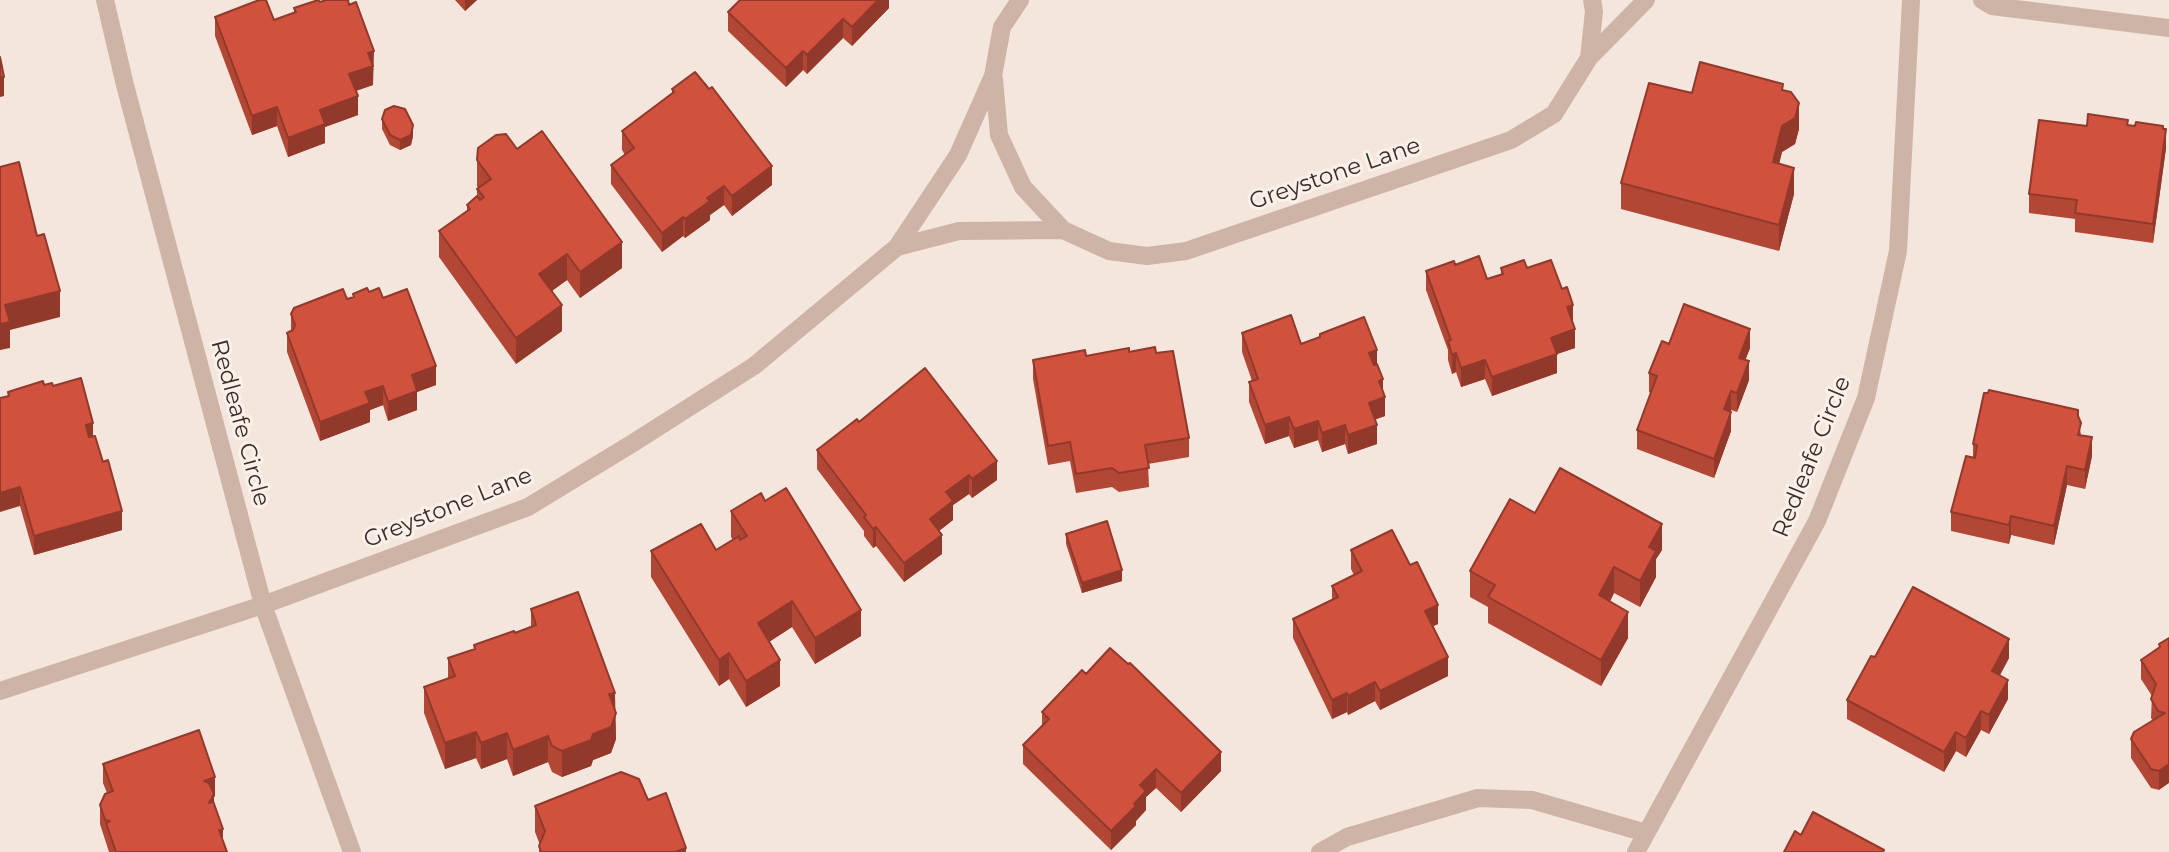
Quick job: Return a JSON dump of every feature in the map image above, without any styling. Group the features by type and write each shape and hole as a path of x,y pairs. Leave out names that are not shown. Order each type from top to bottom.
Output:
{"street":[{"name":"Redleafe Circle","path":"105,0 125,85 263,605 352,852"},
{"name":"Greystone Lane","path":"0,691 263,605 528,507 754,366 897,247 958,155 993,76 1002,27 1020,0"},
{"name":"Greystone Lane","path":"1589,58 1594,11 1592,0"},
{"name":"Greystone Lane","path":"993,76 999,135 1023,187 1063,230 1109,251 1147,256 1186,251 1511,140 1554,114 1589,58 1646,0"},
{"name":"Redleafe Circle","path":"1636,852 1817,521 1866,397 1898,251 1911,0"},
{"path":"1982,0 1992,6 2169,28"},
{"name":"Greystone Lane","path":"897,247 960,231 1063,230"},
{"path":"1320,852 1347,837 1478,798 1532,800 1646,832"}],"building":[{"path":"259,0 266,0 274,20 296,12 294,8 318,0 348,0 349,5 356,2 374,51 368,53 373,66 349,74 358,96 320,110 325,124 288,138 277,107 252,116 215,17"},
{"path":"740,0 878,0 852,27 843,19 807,55 803,51 786,68 728,12"},
{"path":"0,57 4,77 0,77"},
{"path":"1700,62 1783,84 1782,90 1791,92 1799,103 1795,118 1782,126 1773,162 1794,168 1779,225 1621,183 1649,83 1692,93"},
{"path":"695,72 709,89 712,87 772,166 732,196 724,186 707,198 710,201 662,233 611,165 634,148 622,131 674,92 672,89"},
{"path":"394,106 405,109 413,125 411,135 400,140 390,135 382,119 385,110"},
{"path":"2088,114 2128,120 2127,125 2135,126 2136,122 2163,126 2163,129 2166,129 2153,224 2075,213 2077,200 2029,194 2039,120 2087,126"},
{"path":"542,131 622,242 580,272 567,254 539,274 562,305 516,338 439,231 470,209 467,205 477,196 480,200 484,197 477,189 491,179 477,160 478,148 496,135 506,134 517,149"},
{"path":"19,162 37,236 44,234 60,291 5,305 10,322 0,324 0,167"},
{"path":"1479,256 1487,279 1503,274 1501,268 1524,260 1527,268 1551,260 1562,289 1567,287 1573,305 1567,307 1575,329 1551,338 1557,354 1492,377 1485,360 1461,368 1456,353 1452,355 1448,341 1451,340 1426,271 1454,261 1455,265"},
{"path":"367,288 369,292 379,288 383,298 407,289 436,366 412,375 417,391 388,402 383,386 365,392 370,403 320,422 287,333 293,330 295,325 291,314 294,308 343,289 347,299"},
{"path":"1684,304 1750,329 1739,358 1749,361 1737,393 1731,391 1724,409 1731,412 1714,459 1637,430 1657,376 1649,373 1662,341 1669,344"},
{"path":"1291,315 1301,344 1364,317 1377,350 1369,353 1383,379 1379,381 1385,397 1369,403 1377,425 1348,435 1345,425 1322,433 1318,421 1294,429 1289,417 1265,425 1249,382 1258,379 1242,333"},
{"path":"1155,347 1156,353 1173,351 1189,438 1145,445 1149,468 1119,473 1112,468 1076,474 1070,442 1048,446 1033,360 1085,350 1086,356 1129,348 1129,352"},
{"path":"925,368 997,461 972,479 969,475 946,492 953,501 930,519 942,535 904,563 876,527 873,529 864,517 866,515 817,450 857,419 859,422"},
{"path":"81,378 93,423 86,425 89,437 95,436 103,462 108,460 122,511 34,536 20,487 0,493 0,398 9,396 8,392 43,381 44,385 52,383 53,386"},
{"path":"1989,390 2078,410 2081,423 2078,435 2092,437 2085,470 2067,466 2054,526 2011,516 2009,525 1951,512 1966,456 1975,458 1977,445 1973,444 1984,393"},
{"path":"1560,468 1662,524 1649,547 1656,551 1640,581 1614,567 1599,595 1628,612 1601,660 1488,597 1495,585 1470,571 1510,499 1535,513"},
{"path":"786,488 861,610 815,638 792,601 758,623 780,660 746,681 729,653 719,660 651,551 701,524 716,550 739,536 740,540 747,536 731,511 761,493 765,501"},
{"path":"1107,521 1122,570 1082,583 1066,534"},
{"path":"1392,530 1410,565 1417,562 1438,605 1425,611 1448,657 1380,691 1375,682 1348,696 1347,693 1332,700 1293,619 1338,597 1332,586 1362,571 1351,550"},
{"path":"1913,587 2009,639 1992,671 2008,680 1989,715 1981,711 1966,738 1956,732 1944,752 1847,700 1871,656 1875,657"},
{"path":"578,592 615,693 609,694 616,713 611,727 593,734 591,740 562,751 552,746 548,736 513,750 507,733 481,743 476,732 445,743 424,687 455,676 448,658 475,649 474,645 536,625 531,609"},
{"path":"2169,638 2169,764 2159,771 2151,769 2131,739 2134,732 2165,713 2158,711 2151,699 2156,684 2141,660"},
{"path":"1110,648 1130,663 1221,752 1181,793 1156,769 1140,785 1146,791 1134,804 1136,806 1111,831 1023,745 1049,719 1042,712 1082,670 1086,674"},
{"path":"199,730 215,777 204,781 209,783 214,794 209,803 213,801 223,829 219,830 227,852 116,852 106,823 110,821 105,820 100,805 105,794 113,791 103,764"},
{"path":"621,772 639,779 648,800 666,793 686,848 675,852 541,852 539,846 545,831 535,806"},
{"path":"1813,812 1884,850 1883,852 1784,852 1795,831 1801,835"}]}
